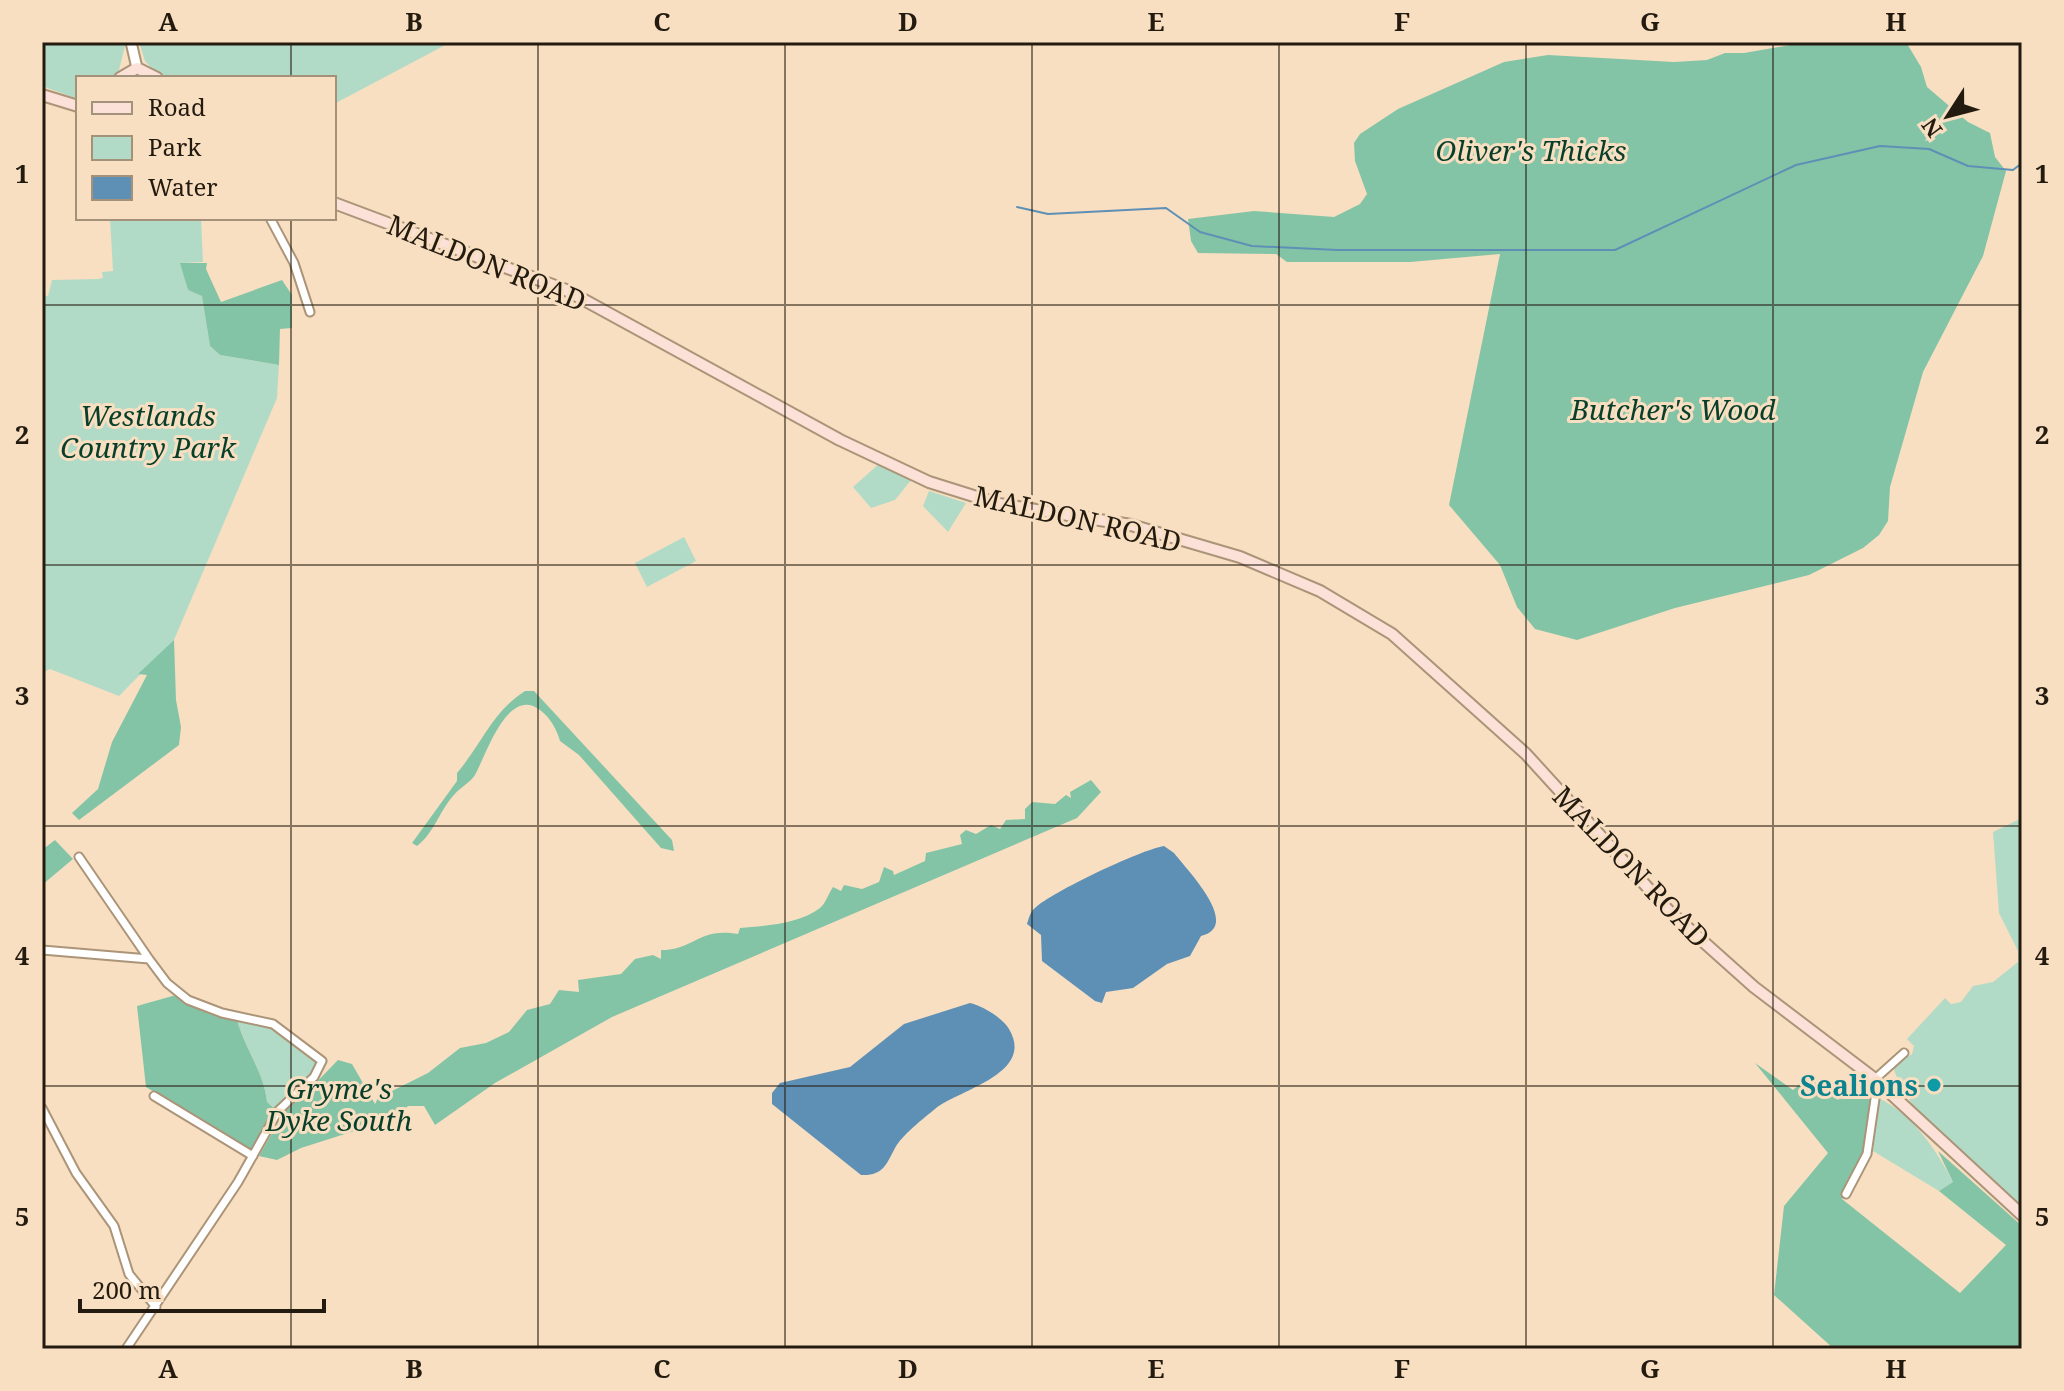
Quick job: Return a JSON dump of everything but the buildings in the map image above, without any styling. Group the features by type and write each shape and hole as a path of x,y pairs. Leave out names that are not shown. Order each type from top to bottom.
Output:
{"main road":[{"path":"123,75 137,68 153,76"},
{"path":"42,95 76,105"},
{"name":"MALDON ROAD","path":"336,204 566,290 840,440 929,482 999,504 1131,525 1240,557 1320,591 1392,634 1526,754 1669,911 1754,987 1878,1082 2022,1215"}],"street":[{"path":"132,45 137,68"},
{"path":"123,75 132,45"},
{"path":"271,220 306,293 310,312"},
{"path":"79,857 167,983 188,1000 222,1013 273,1024 322,1061 314,1077 278,1111 253,1156 126,1349"},
{"path":"42,950 149,959"},
{"path":"1846,1194 1867,1154 1878,1082 1904,1053"},
{"path":"154,1096 253,1156"},
{"path":"43,1110 76,1173 114,1226 129,1274 156,1307"}],"green space":[{"path":"45,42 126,42 118,76 76,76 76,98 42,86"},
{"path":"139,42 451,42 336,103 336,76 158,76 145,61"},
{"name":"Butcher's Wood","path":"1808,42 1906,42 1921,67 1927,87 1968,122 1990,133 1995,157 2006,171 1983,256 1923,372 1890,487 1888,521 1879,535 1863,548 1809,575 1675,608 1577,640 1535,629 1517,607 1500,565 1449,505 1500,254 1410,262 1287,262 1276,254 1198,253 1191,241 1188,219 1254,211 1334,217 1360,204 1367,194 1355,161 1354,143 1360,134 1398,109 1504,62 1548,55 1674,62 1707,60 1725,53 1744,53"},
{"name":"Westlands Country Park","path":"110,220 201,220 203,262 181,263 188,290 202,295 210,346 220,355 279,365 277,398 174,640 119,696 50,669 42,673 42,295 48,296 52,280 98,279 103,278 102,272 113,271"},
{"path":"180,263 207,263 206,269 221,302 282,280 292,295 292,328 280,329 279,365 220,355 210,346 202,296 188,290"},
{"path":"880,463 912,479 895,500 871,508 853,487"},
{"path":"929,491 966,503 948,532 923,506"},
{"path":"684,537 696,561 647,587 635,563"},
{"path":"174,640 176,700 181,727 179,745 79,820 72,813 98,789 112,742 147,675 138,674"},
{"path":"525,691 534,691 672,840 674,851 661,848 579,755 560,741 547,716 528,705 508,714 473,778 453,796 423,841 417,846 412,843 457,781 457,773 496,719"},
{"name":"Gryme's Dyke South","path":"1091,780 1101,792 1077,818 612,1017 495,1083 435,1125 424,1106 408,1106 395,1118 301,1148 277,1160 259,1156 287,1107 307,1092 338,1060 352,1064 375,1104 378,1098 428,1073 460,1048 486,1043 509,1032 527,1010 550,1004 559,990 579,992 578,980 621,974 635,959 653,955 661,959 661,950 682,947 705,936 738,934 740,928 802,918 822,906 833,887 841,891 844,885 862,889 879,882 884,867 893,871 894,875 925,861 926,853 962,844 960,835 966,830 976,834 991,825 1000,829 1006,820 1025,819 1025,809 1032,802 1055,804 1066,795 1071,798 1070,792"},
{"path":"2022,818 2022,1206 1968,1162 1930,1125 1901,1087 1894,1069 1897,1063 1912,1054 1914,1046 1907,1039 1945,998 1951,1004 1961,1002 1973,986 1993,982 2018,962 2018,951 1999,913 1993,832"},
{"path":"55,840 73,859 42,885 42,850"},
{"path":"176,995 215,1014 237,1020 262,1081 267,1102 276,1110 252,1153 146,1087 137,1006"},
{"path":"236,1017 262,1021 319,1057 321,1068 278,1111 267,1102 262,1081"},
{"path":"1755,1063 1793,1090 1809,1076 1838,1100 1858,1073 1874,1087 1863,1153 1842,1199 1960,1293 2006,1245 1939,1191 1953,1182 1938,1151 2022,1226 2022,1349 1834,1349 1774,1295 1784,1206 1828,1153"},
{"path":"1878,1098 1912,1123 1931,1146 1953,1182 1939,1191 1873,1151"}],"water":[{"path":"1164,846 1174,853 1208,898 1216,921 1212,930 1201,936 1190,956 1167,964 1133,988 1106,992 1102,1003 1095,1001 1042,961 1041,935 1027,924 1030,915 1044,901 1077,882"},
{"path":"970,1003 980,1006 1006,1025 1014,1045 1012,1058 990,1079 946,1102 919,1122 898,1143 886,1164 874,1174 861,1175 772,1104 772,1093 780,1083 850,1067 904,1024"}],"waterway":[{"path":"1017,207 1048,214 1166,208 1200,232 1252,246 1337,250 1615,250 1796,165 1880,146 1929,149 1968,166 2013,170 2022,163"}],"place":[{"name":"Sealions","path":"1934,1085"}],"park label":[{"name":"Oliver's Thicks","path":"1531,150"}]}
